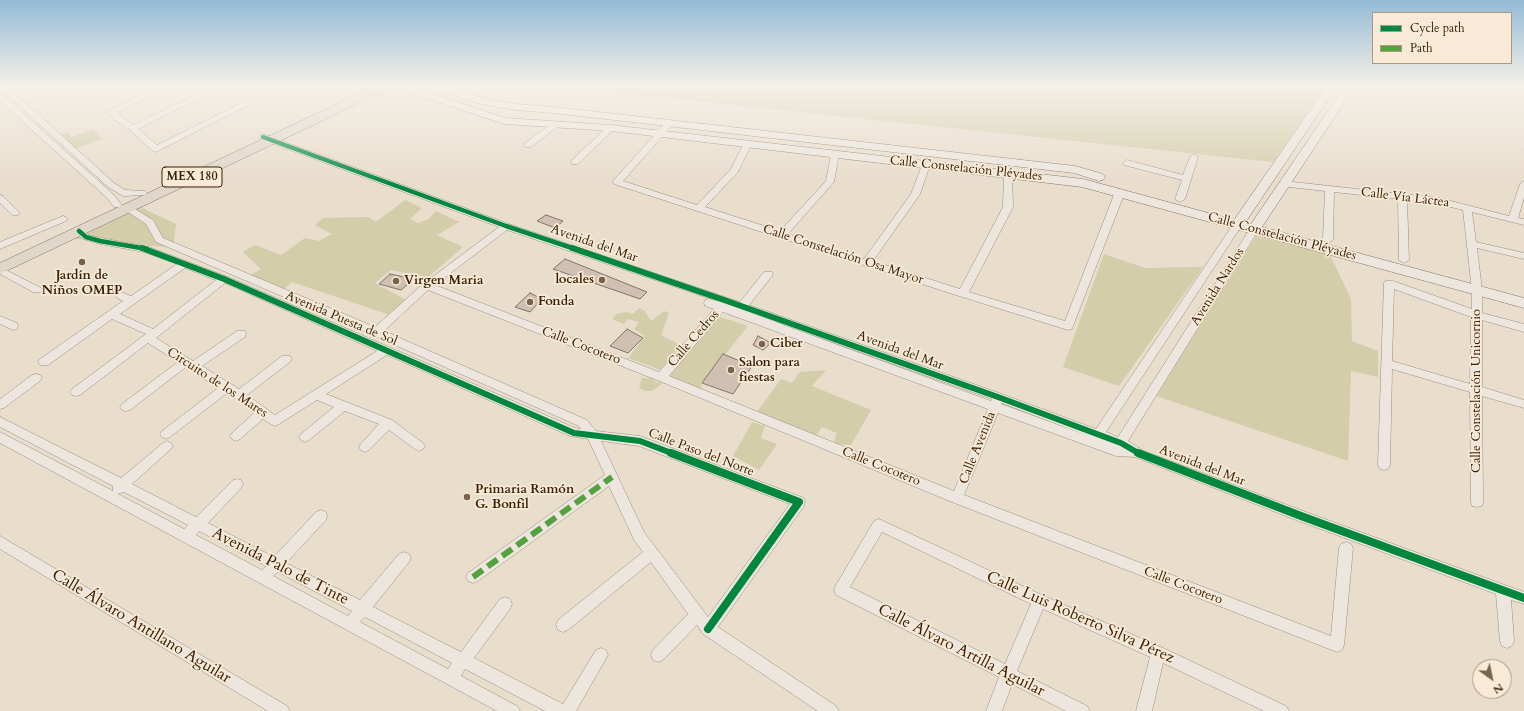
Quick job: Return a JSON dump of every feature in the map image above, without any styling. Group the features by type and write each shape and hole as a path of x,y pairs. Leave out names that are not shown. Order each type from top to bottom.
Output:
{"main road":[{"name":"MEX 180","path":"0,260 79,227 262,141 304,119"},
{"name":"MEX 180","path":"122,207 142,194 311,119"},
{"name":"Calle Constelación Pléyades","path":"499,119 504,121 610,128 660,135 1008,174 1085,178 1180,199 1257,225 1476,285 1524,294"},
{"path":"552,124 553,119"},
{"name":"Calle Constelación Pléyades","path":"636,119 1075,170 1085,178 1120,192 1240,220"},
{"name":"Avenida Nardos","path":"1240,220 1309,119"},
{"name":"Avenida Nardos","path":"1257,225 1328,119"},
{"name":"Calle Constelación Pléyades","path":"1257,225 1328,240 1404,260 1524,303"},
{"name":"MEX 180","path":"0,270 79,227"}],"street":[{"path":"24,119 122,207 150,222 159,240 146,249"},
{"path":"38,119 100,177 111,185 123,192 142,194"},
{"path":"119,119 133,128 156,152 219,119"},
{"path":"133,128 151,119"},
{"path":"660,135 670,123"},
{"path":"528,145 552,124"},
{"path":"36,130 46,126"},
{"path":"575,162 610,128"},
{"name":"Calle Constelación Osa Mayor","path":"660,135 617,182 963,294 1068,326 1120,192"},
{"name":"Avenida del Mar","path":"262,141 504,228 724,304 1096,438 1301,516 1524,598"},
{"path":"699,208 735,170 747,145"},
{"path":"782,235 830,182 835,154"},
{"path":"1180,199 1194,157"},
{"path":"1126,163 1187,179"},
{"path":"867,262 915,194 926,165"},
{"path":"963,294 1008,207 1008,174"},
{"path":"92,180 100,177"},
{"name":"Calle Vía Láctea","path":"1284,184 1439,201 1524,222"},
{"path":"1513,219 1524,184"},
{"path":"103,190 111,185"},
{"path":"1328,240 1330,189"},
{"path":"1402,197 1404,260"},
{"path":"0,198 15,213"},
{"name":"Calle Constelación Unicornio","path":"1467,208 1476,285 1477,502"},
{"path":"0,246 63,218"},
{"name":"Avenida Nardos","path":"1096,438 1240,220"},
{"name":"Avenida Nardos","path":"1119,447 1257,225"},
{"name":"Avenida Puesta de Sol","path":"79,227 86,237 146,249 224,279 574,433 592,435"},
{"path":"376,332 427,286 504,228"},
{"name":"Avenida del Mar","path":"504,228 666,280 724,304"},
{"name":"Avenida Puesta de Sol","path":"159,240 376,332 583,423 592,435"},
{"path":"1471,244 1524,256"},
{"path":"44,362 184,264"},
{"path":"0,270 37,290"},
{"path":"666,280 674,272"},
{"path":"740,310 768,274"},
{"path":"76,392 224,279"},
{"path":"1384,465 1389,283 1477,315 1524,328"},
{"name":"Calle Cocotero","path":"427,286 661,377 957,498 1337,645 1346,548"},
{"path":"121,296 132,301"},
{"name":"Calle Cedros","path":"661,377 724,304"},
{"name":"Circuito de los Mares","path":"112,315 150,336 226,388 239,395 275,421 387,350"},
{"path":"0,320 13,326"},
{"path":"126,406 190,364 241,334"},
{"path":"404,358 414,349"},
{"path":"239,395 286,359"},
{"path":"1386,363 1524,404"},
{"path":"458,382 467,373"},
{"path":"0,405 36,378"},
{"path":"110,496 123,485 167,440 226,388"},
{"path":"316,395 388,423 419,446"},
{"path":"525,411 534,402"},
{"name":"Calle Avenida","path":"957,498 996,402"},
{"path":"305,437 344,405"},
{"path":"236,436 263,412"},
{"name":"Avenida Palo de Tinte","path":"0,422 561,711"},
{"path":"366,448 388,423"},
{"path":"592,435 640,536 708,629 832,711"},
{"name":"Calle Paso del Norte","path":"592,435 640,440 799,502 708,629"},
{"name":"Avenida Palo de Tinte","path":"0,438 512,711"},
{"path":"39,458 51,448"},
{"path":"473,577 612,477"},
{"path":"185,537 237,484"},
{"path":"263,578 321,516"},
{"name":"Calle Luis Roberto Silva Pérez","path":"841,590 879,525 1039,601 1158,653 1281,711"},
{"name":"Calle Álvaro Antillano Aguilar","path":"0,543 282,711"},
{"path":"563,625 652,553"},
{"path":"350,624 404,558"},
{"name":"Calle Álvaro Artilla Aguilar","path":"841,590 1082,711"},
{"path":"1503,590 1507,641"},
{"path":"994,711 1039,601"},
{"path":"450,678 505,604"},
{"path":"658,655 697,615"},
{"path":"1144,711 1158,653"},
{"path":"567,711 601,655"}],"shaded area":[{"path":"866,119 1303,119 1273,162"},
{"path":"93,130 102,139 75,149 58,136 68,133 71,137"},
{"path":"405,200 422,208 410,219 418,223 429,219 436,211 459,222 437,235 463,247 427,278 391,270 375,283 408,301 390,315 292,282 284,289 249,276 261,269 243,252 255,245 281,255 305,238 319,241 332,234 315,225 323,218 368,217 376,222"},
{"path":"136,205 176,224 173,248 66,238"},
{"path":"1256,236 1330,255 1351,299 1352,341 1378,351 1378,377 1351,371 1348,461 1156,396"},
{"path":"1104,254 1145,268 1203,267 1119,386 1063,367"},
{"path":"639,308 645,311 651,321 664,311 669,313 661,335 680,345 661,370 628,358 645,336 634,329 639,322 627,319 624,324 612,319 617,314 626,312 633,314"},
{"path":"714,315 748,326 702,383 701,392 661,377"},
{"path":"826,370 812,386 871,410 851,445 833,444 837,433 822,427 815,437 757,412 781,379 792,383 800,372"},
{"path":"642,378 651,378 656,382 663,383 652,391 645,391 639,388"},
{"path":"752,422 765,426 761,438 777,444 759,470 733,456"}],"building":[{"path":"546,215 563,221 555,228 537,221"},
{"name":"locales","path":"565,259 647,292 640,299 553,269"},
{"name":"Virgen Maria","path":"390,274 414,279 401,290 379,284"},
{"name":"Fonda","path":"530,293 542,299 530,312 515,307"},
{"path":"627,329 643,338 628,353 610,346"},
{"name":"Ciber","path":"758,336 771,343 763,350 753,345"},
{"name":"Salon para fiestas","path":"723,354 752,366 733,394 702,383"}],"marked path":[{"path":"473,577 612,477"}],"cycle path":[{"path":"263,137 506,226 727,301 998,397 1121,443 1140,454 1301,516 1524,598"},
{"path":"79,231 86,237 100,241 146,249 224,279 574,433 640,441 799,502 708,629"}],"place":[{"name":"Jardín de Niños OMEP","path":"82,262"},
{"name":"locales","path":"602,280"},
{"name":"Virgen Maria","path":"396,281"},
{"name":"Fonda","path":"530,302"},
{"name":"Ciber","path":"762,344"},
{"name":"Salon para fiestas","path":"731,370"},
{"name":"Primaria Ramón G. Bonfil","path":"467,497"}]}
